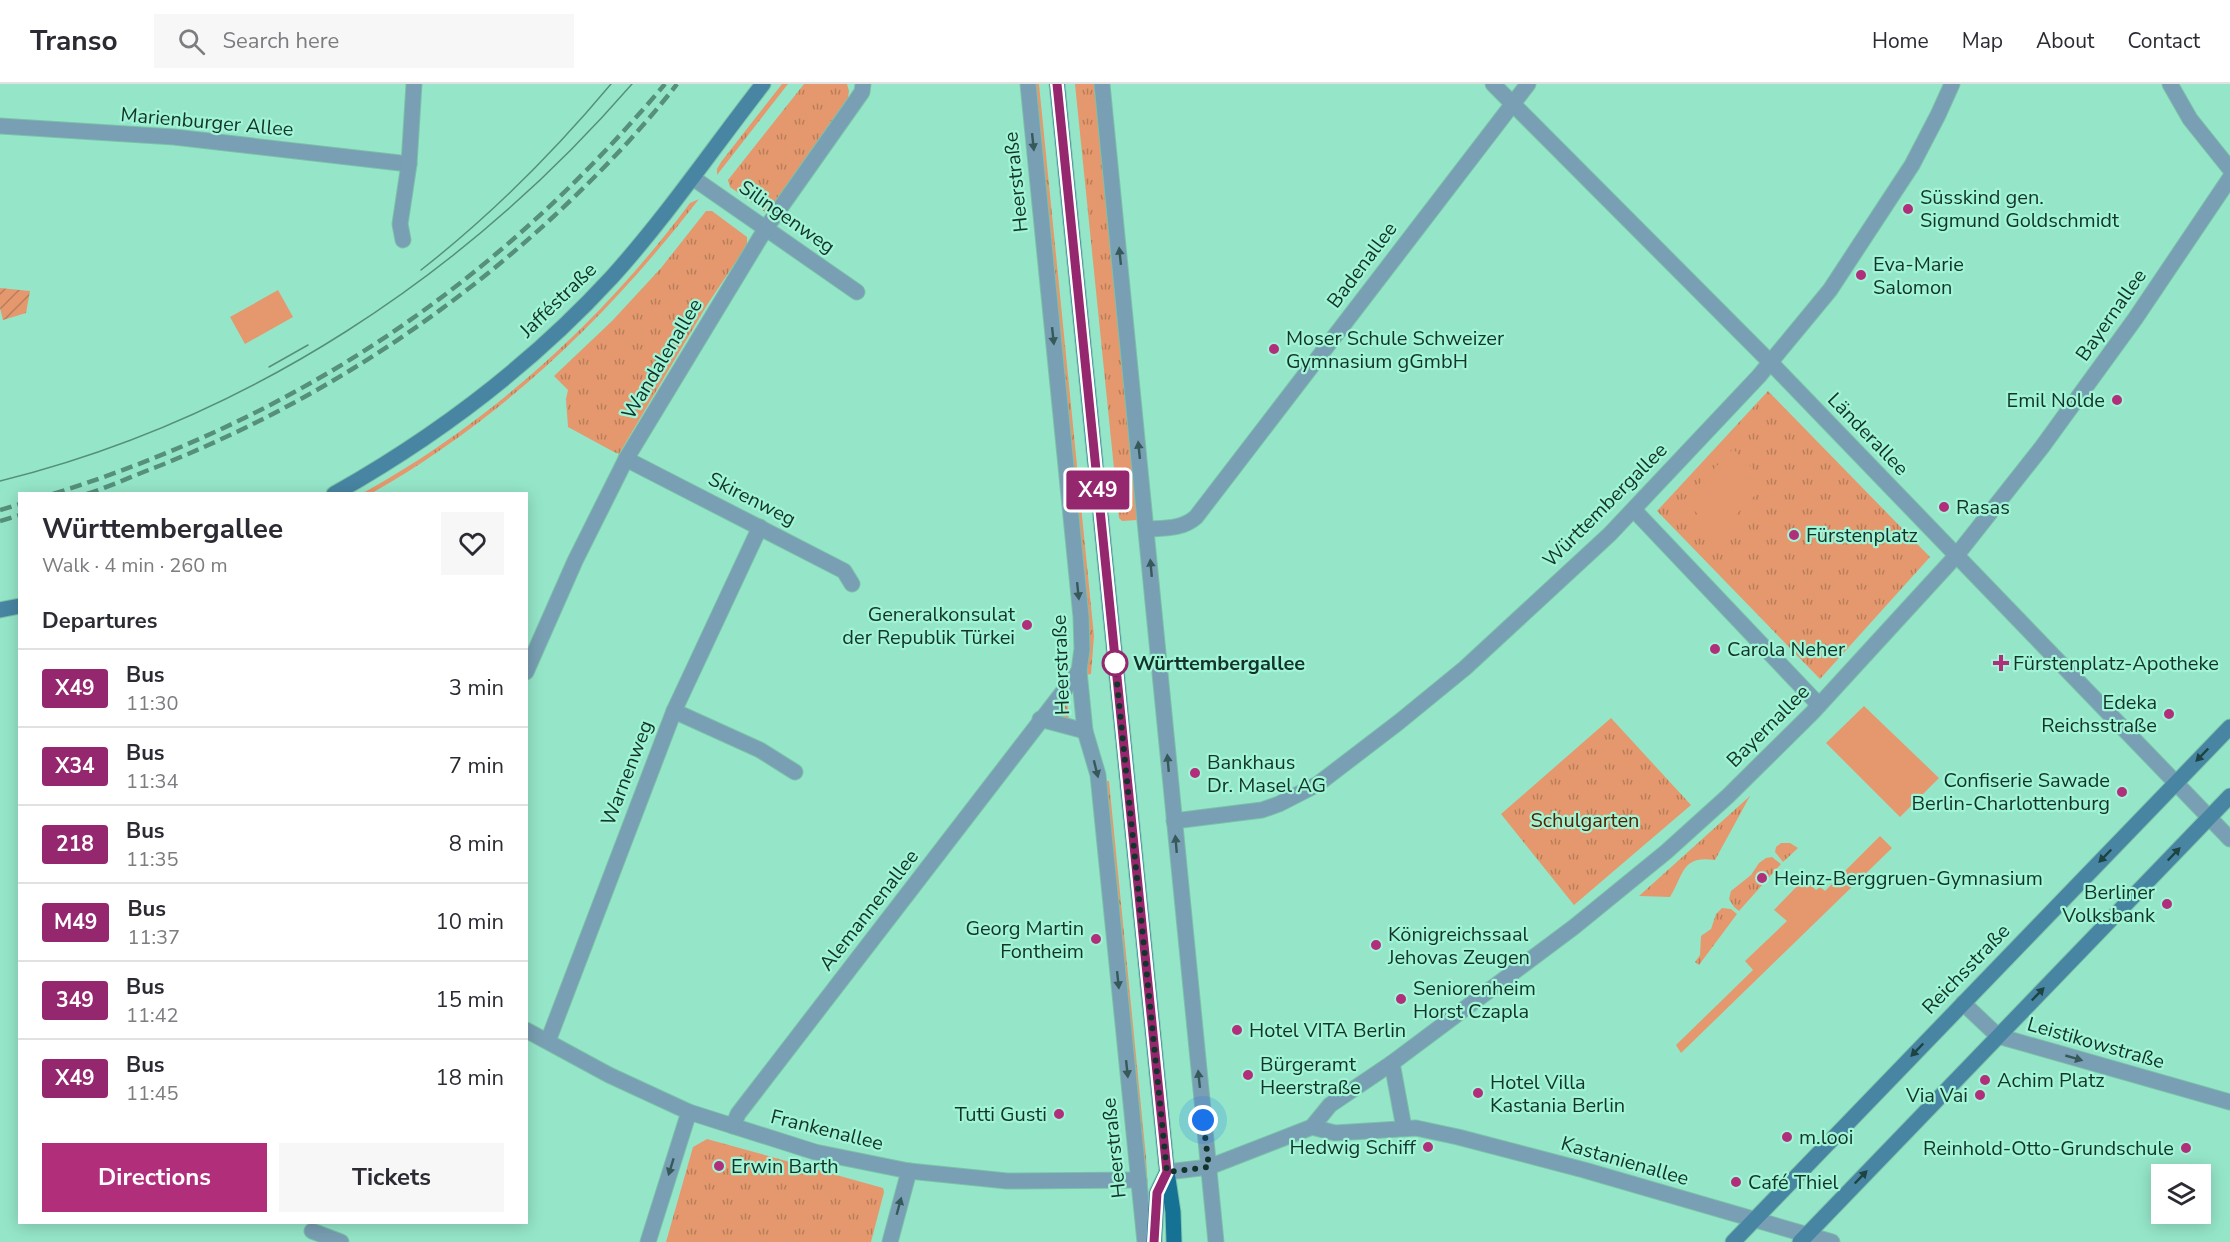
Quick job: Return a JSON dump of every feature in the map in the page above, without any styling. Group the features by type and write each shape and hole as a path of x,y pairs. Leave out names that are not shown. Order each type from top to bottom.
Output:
{"main road":[{"name":"Jafféstraße","path":"337,492 437,430 493,388 546,342 612,276 693,178 763,84"},
{"name":"Heerstraße","path":"1057,84 1167,1172 1173,1212 1174,1242"},
{"path":"0,610 18,606"},
{"name":"Reichsstraße","path":"1733,1242 2230,727"},
{"path":"1803,1238 2230,796"},
{"name":"Heerstraße","path":"1154,1242 1157,1193 1167,1172"}],"street":[{"path":"403,240 400,224 409,164 414,84"},
{"name":"Wandalenallee","path":"528,667 575,561 626,459 766,228 862,92 863,84"},
{"name":"Heerstraße","path":"1028,84 1081,617 1082,649 1079,671 1085,730 1098,775 1145,1242"},
{"path":"1102,84 1148,529 1174,821 1216,1242"},
{"name":"Länderallee","path":"1493,84 1770,362 2230,839"},
{"name":"Badenallee","path":"1148,529 1179,527 1196,517 1528,84"},
{"name":"Württembergallee","path":"1174,821 1262,810 1300,795 1331,776 1465,668 1634,510 1770,362 1830,290 1912,165 1952,84"},
{"path":"2170,84 2190,119 2230,169"},
{"name":"Marienburger Allee","path":"0,126 174,137 409,164"},
{"name":"Silingenweg","path":"693,178 857,292"},
{"name":"Bayernallee","path":"1209,1167 1312,1127 1330,1105 1392,1063 1574,927 1641,873 1728,796 1790,736 1956,556 2042,447 2102,365 2230,178"},
{"name":"Skirenweg","path":"626,459 844,571 852,584"},
{"path":"1634,510 1819,705"},
{"name":"Warnenweg","path":"548,1041 674,711 760,527"},
{"name":"Alemannenallee","path":"733,1126 738,1114 929,867 1040,718 1079,671"},
{"path":"674,711 760,750 795,772"},
{"path":"1040,718 1085,730"},
{"name":"Leistikowstraße","path":"1963,1003 1998,1036 2230,1102"},
{"name":"Frankenallee","path":"528,1031 609,1075 689,1112 814,1152 909,1171 1007,1181 1139,1179"},
{"path":"1392,1063 1404,1128"},
{"path":"648,1242 689,1112"},
{"name":"Kastanienallee","path":"1312,1127 1335,1133 1404,1128 1458,1137 1584,1170 1755,1220 1803,1238 1832,1242"},
{"path":"1167,1172 1209,1167"},
{"path":"890,1242 909,1171"},
{"path":"312,1232 340,1242"}],"green space":[{"path":"782,84 788,84 717,175 721,162"},
{"path":"804,84 847,84 849,91 847,104 773,207 765,212 730,187 728,180"},
{"path":"1034,84 1039,84 1094,636 1091,674 1086,675"},
{"path":"1075,84 1095,84 1139,517 1137,520 1122,521 1119,518"},
{"path":"699,199 628,285 550,362 509,398 420,464 374,492 365,492 456,434 542,366 620,288 690,203"},
{"path":"706,211 712,211 747,237 747,245 707,305 619,454 568,427 566,399 568,390 554,376 612,321 661,268"},
{"path":"0,288 30,291 26,313 3,320 0,308"},
{"path":"278,290 293,317 245,344 230,317"},
{"name":"Fürstenplatz","path":"1768,391 1930,557 1820,679 1657,511"},
{"path":"1733,449 1767,483 1717,534 1684,500"},
{"path":"1067,697 1069,722 1055,715"},
{"path":"1864,706 1939,778 1900,817 1826,743"},
{"name":"Schulgarten","path":"1611,718 1691,805 1574,905 1501,814"},
{"path":"1104,781 1109,781 1146,1157 1150,1223"},
{"path":"1750,796 1715,860 1696,861 1685,868 1670,897 1639,896"},
{"path":"1880,836 1892,848 1681,1053 1676,1045 1753,970 1745,961 1787,921 1774,910 1804,879 1816,890 1820,887 1825,891"},
{"path":"1781,843 1790,843 1798,848 1783,862 1775,852 1776,847"},
{"path":"1772,857 1781,864 1739,911 1729,899 1731,891 1751,875 1759,863"},
{"path":"1722,908 1731,909 1737,914 1699,965 1695,962 1700,955 1701,936 1711,929 1716,914"},
{"path":"707,1139 883,1188 884,1192 871,1242 666,1242 693,1147"}],"tram line":[{"path":"421,270 472,228 521,182 611,84"},
{"path":"0,481 91,454 180,420 265,379 346,331 424,277 498,218 567,153 632,84"},
{"path":"269,367 308,345"}],"railway":[{"path":"59,492 144,462 230,425 312,382 389,334 463,281 533,221 600,156 665,84"},
{"path":"93,492 213,443 266,417 318,390 368,360 416,327 463,293 553,217 618,153 677,84"},
{"path":"0,510 18,505"},
{"path":"0,521 18,516"}],"bus line":[{"name":"X49","path":"1057,84 1167,1172 1157,1193 1154,1242"}],"place":[{"name":"Süsskind gen. Sigmund Goldschmidt","path":"1908,209"},
{"name":"Eva-Marie Salomon","path":"1861,275"},
{"name":"Moser Schule Schweizer Gymnasium gGmbH","path":"1274,349"},
{"name":"Emil Nolde","path":"2117,400"},
{"name":"Rasas","path":"1944,507"},
{"name":"Fürstenplatz","path":"1794,535"},
{"name":"Generalkonsulat der Republik Türkei","path":"1027,625"},
{"name":"Carola Neher","path":"1715,649"},
{"name":"Württembergallee","path":"1115,663"},
{"name":"Fürstenplatz-Apotheke","path":"2001,663"},
{"name":"Edeka Reichsstraße","path":"2169,714"},
{"name":"Bankhaus Dr. Masel AG","path":"1195,773"},
{"name":"Confiserie Sawade Berlin-Charlottenburg","path":"2122,792"},
{"name":"Heinz-Berggruen-Gymnasium","path":"1762,878"},
{"name":"Berliner Volksbank","path":"2167,904"},
{"name":"Georg Martin Fontheim","path":"1096,939"},
{"name":"Königreichssaal Jehovas Zeugen","path":"1376,945"},
{"name":"Seniorenheim Horst Czapla","path":"1401,999"},
{"name":"Hotel VITA Berlin","path":"1237,1030"},
{"name":"Bürgeramt Heerstraße","path":"1248,1075"},
{"name":"Achim Platz","path":"1985,1080"},
{"name":"Hotel Villa Kastania Berlin","path":"1478,1093"},
{"name":"Via Vai","path":"1980,1095"},
{"name":"Tutti Gusti","path":"1059,1114"},
{"name":"m.looi","path":"1787,1137"},
{"name":"Hedwig Schiff","path":"1428,1147"},
{"name":"Reinhold-Otto-Grundschule","path":"2186,1148"},
{"name":"Erwin Barth","path":"719,1166"},
{"name":"Café Thiel","path":"1736,1182"}],"route":[{"path":"1115,663 1167,1172 1209,1167 1203,1120"}]}
